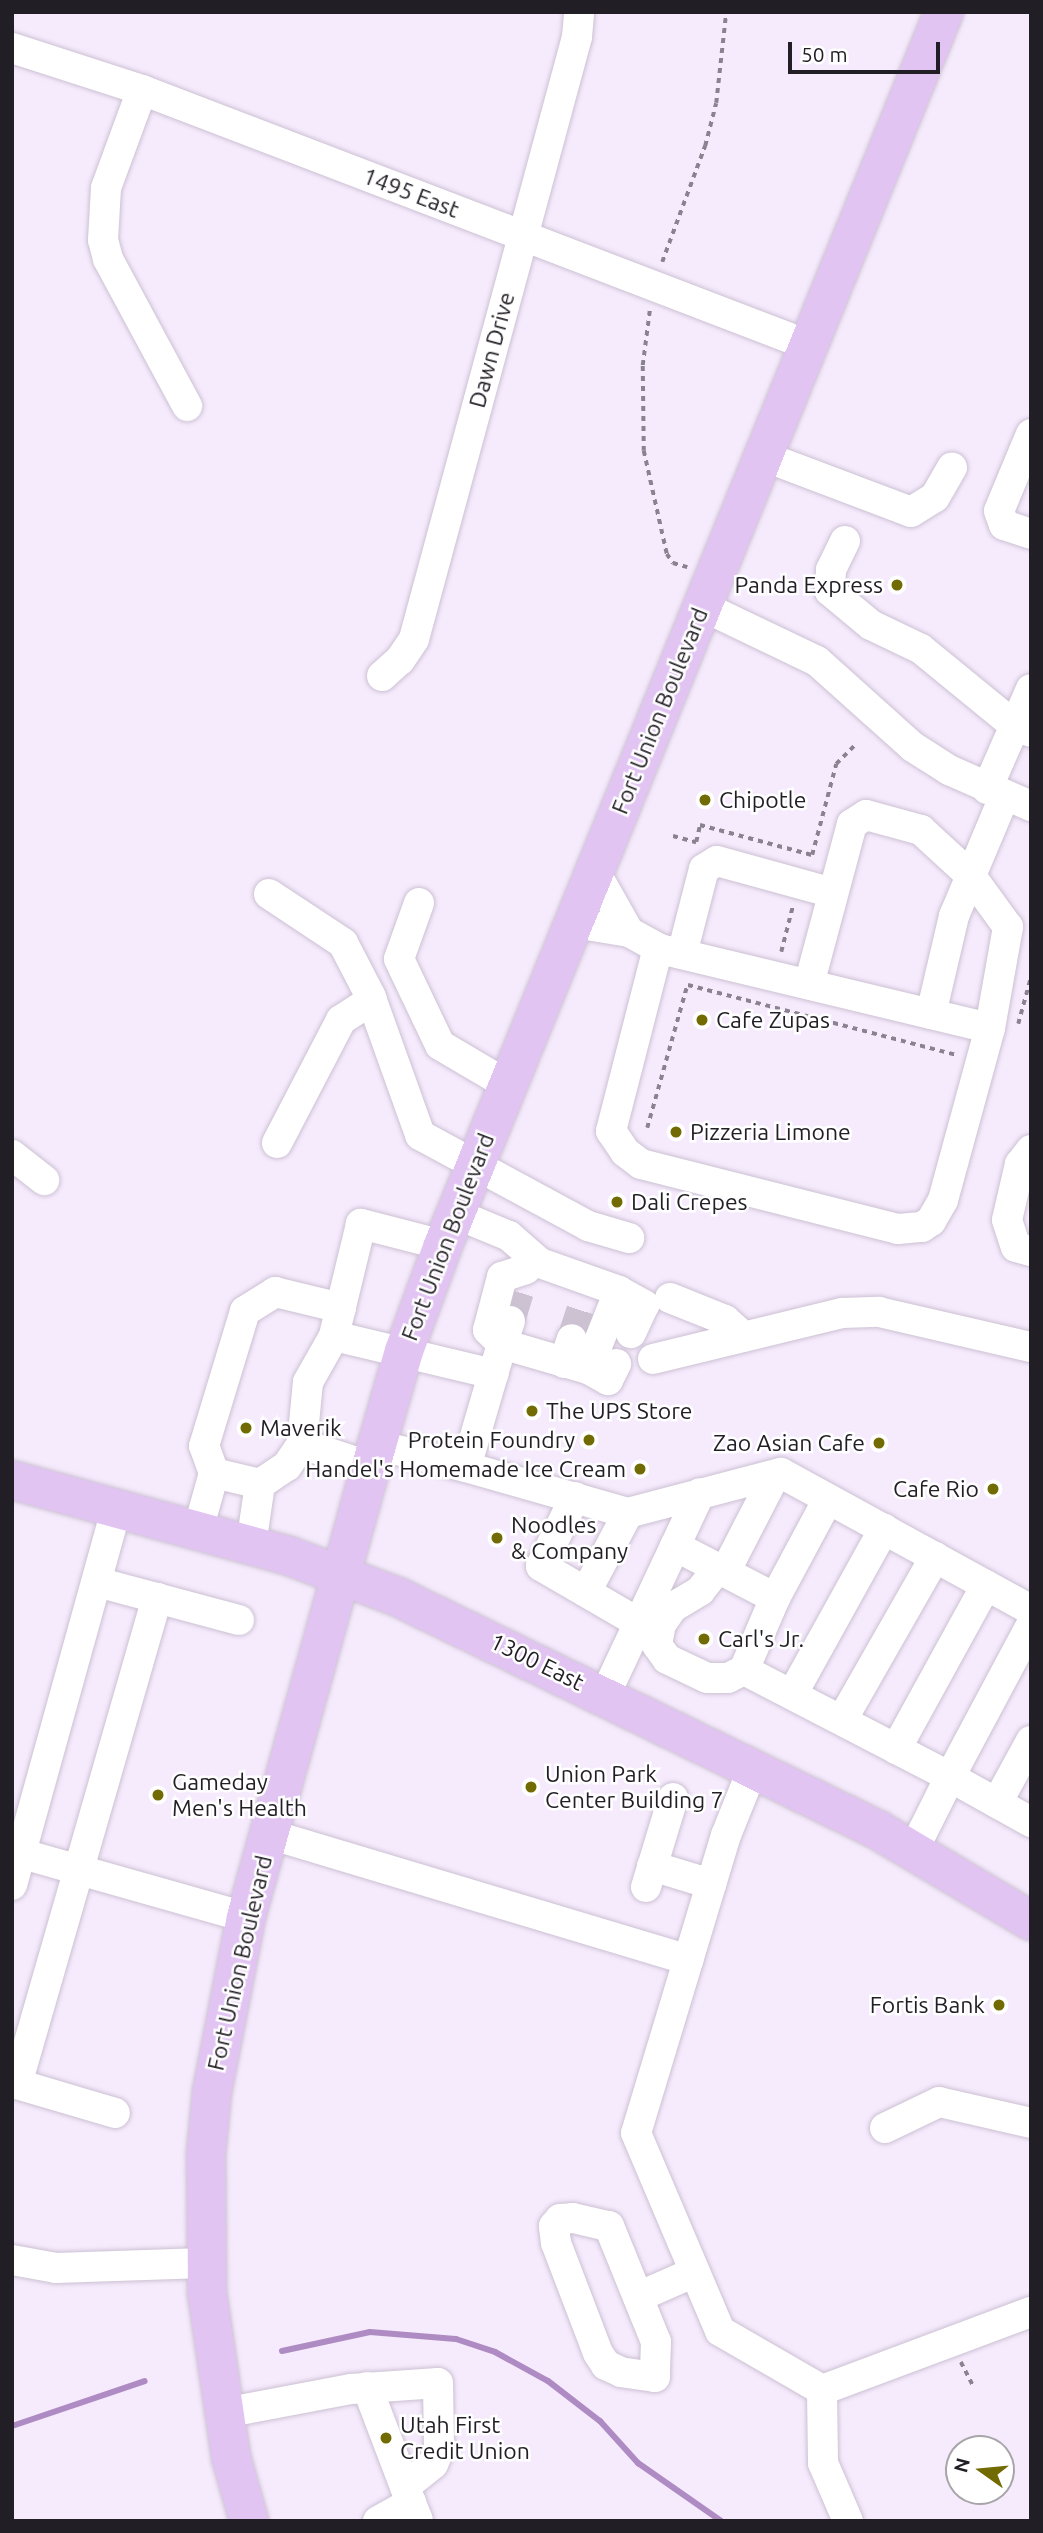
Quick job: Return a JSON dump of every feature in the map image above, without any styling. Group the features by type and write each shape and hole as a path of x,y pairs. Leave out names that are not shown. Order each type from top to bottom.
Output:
{"main road":[{"name":"Fort Union Boulevard","path":"249,2521 224,2413 205,2263 206,2154 212,2092 246,1917 404,1351 474,1168 944,12"},
{"name":"1300 East","path":"12,1480 251,1545 342,1575 410,1602 605,1695 914,1849 1031,1921"}],"street":[{"name":"Dawn Drive","path":"382,676 400,660 414,639 523,236 579,12"},
{"name":"1495 East","path":"12,48 142,90 808,345"},
{"path":"142,90 106,188 103,240 108,258 187,406"},
{"path":"1031,433 999,511 1004,525 1031,534"},
{"path":"763,456 911,512 935,497 952,467"},
{"path":"845,541 831,570 830,591 871,625 921,649 1023,729"},
{"path":"702,606 817,661 913,747 1007,797"},
{"path":"931,1014 954,916 1007,797 1031,689"},
{"path":"809,985 852,824 866,815 921,830 971,876 1009,927 990,1028 943,1200 931,1221 898,1229 641,1164 616,1142 611,1131 677,959 704,869 717,860 833,893"},
{"path":"595,872 629,932"},
{"path":"270,894 343,943 372,1000 420,1135 474,1168 588,1226 629,1238"},
{"path":"419,903 399,959 440,1045 508,1085"},
{"path":"574,923 629,932 677,959 809,985 990,1028"},
{"path":"277,1143 341,1020 372,1000"},
{"path":"1031,1150 1020,1164 1007,1220 1016,1247 1031,1251"},
{"path":"12,1155 44,1180"},
{"path":"251,1545 260,1485 287,1466 302,1444 308,1382 337,1322 361,1224 509,1236 525,1270"},
{"path":"619,1291 585,1359 506,1333 488,1330 502,1277 525,1270 587,1292 619,1291 644,1305 631,1333"},
{"path":"198,1530 214,1473 204,1446 245,1311 275,1292 404,1351 494,1374"},
{"path":"670,1298 725,1320 744,1337"},
{"path":"653,1359 842,1313 879,1311 1031,1347"},
{"path":"466,1467 506,1333"},
{"path":"302,1444 466,1467 628,1513 781,1473 1031,1609"},
{"path":"214,1473 260,1485"},
{"path":"775,1475 721,1570 700,1591 673,1607 661,1624 657,1645 667,1659 707,1678 728,1678 744,1670 775,1598 828,1499"},
{"path":"605,1695 700,1493"},
{"path":"575,1497 541,1566 639,1623"},
{"path":"12,1885 17,1852 116,1510"},
{"path":"586,1592 628,1513"},
{"path":"793,1693 884,1529"},
{"path":"675,1546 775,1598"},
{"path":"842,1720 935,1557"},
{"path":"97,1582 239,1620"},
{"path":"896,1749 986,1585"},
{"path":"114,2113 15,2083 157,1598"},
{"path":"914,1849 1031,1625"},
{"path":"744,1670 793,1693 1031,1822"},
{"path":"997,1803 1031,1741"},
{"path":"753,1768 711,1884 636,2133 720,2332 822,2390"},
{"path":"673,1798 649,1877 711,1884"},
{"path":"270,1834 688,1960"},
{"path":"17,1852 246,1917"},
{"path":"885,2129 939,2102 1031,2123"},
{"path":"573,2218 610,2226 638,2297 656,2342 655,2377 621,2372 606,2365 598,2353 556,2243 554,2226 560,2219 573,2218"},
{"path":"12,2260 56,2267 205,2263"},
{"path":"638,2297 695,2272"},
{"path":"822,2390 1031,2312"},
{"path":"224,2413 367,2387 438,2383 439,2451 411,2504 378,2521"},
{"path":"367,2387 411,2504"},
{"path":"822,2390 822,2463 843,2519"}],"path":[{"path":"659,271 708,135 726,12"},
{"path":"651,307 643,366 644,452 667,554 673,563 682,566"},
{"path":"673,836 696,842 700,825 811,855 836,764 856,744"},
{"path":"779,961 795,897"},
{"path":"647,1128 688,985 677,959"},
{"path":"688,985 960,1056 961,1048"}],"waterway":[{"path":"282,2351 370,2332 456,2339 495,2352 548,2381 600,2421 638,2463 721,2521"},
{"path":"12,2426 145,2381"}],"tunnel":[{"path":"510,1321 521,1284"},
{"path":"572,1339 584,1302"}],"place":[{"name":"Panda Express","path":"897,585"},
{"name":"Chipotle","path":"705,800"},
{"name":"Cafe Zupas","path":"702,1020"},
{"name":"Pizzeria Limone","path":"676,1132"},
{"name":"Dali Crepes","path":"617,1202"},
{"name":"The UPS Store","path":"532,1411"},
{"name":"Maverik","path":"246,1428"},
{"name":"Protein Foundry","path":"589,1440"},
{"name":"Zao Asian Cafe","path":"879,1443"},
{"name":"Handel's Homemade Ice Cream","path":"640,1469"},
{"name":"Cafe Rio","path":"993,1489"},
{"name":"Noodles & Company","path":"497,1538"},
{"name":"Carl's Jr.","path":"704,1639"},
{"name":"Union Park Center Building 7","path":"531,1787"},
{"name":"Gameday Men's Health","path":"158,1795"},
{"name":"Fortis Bank","path":"999,2005"},
{"name":"Utah First Credit Union","path":"386,2438"}]}
